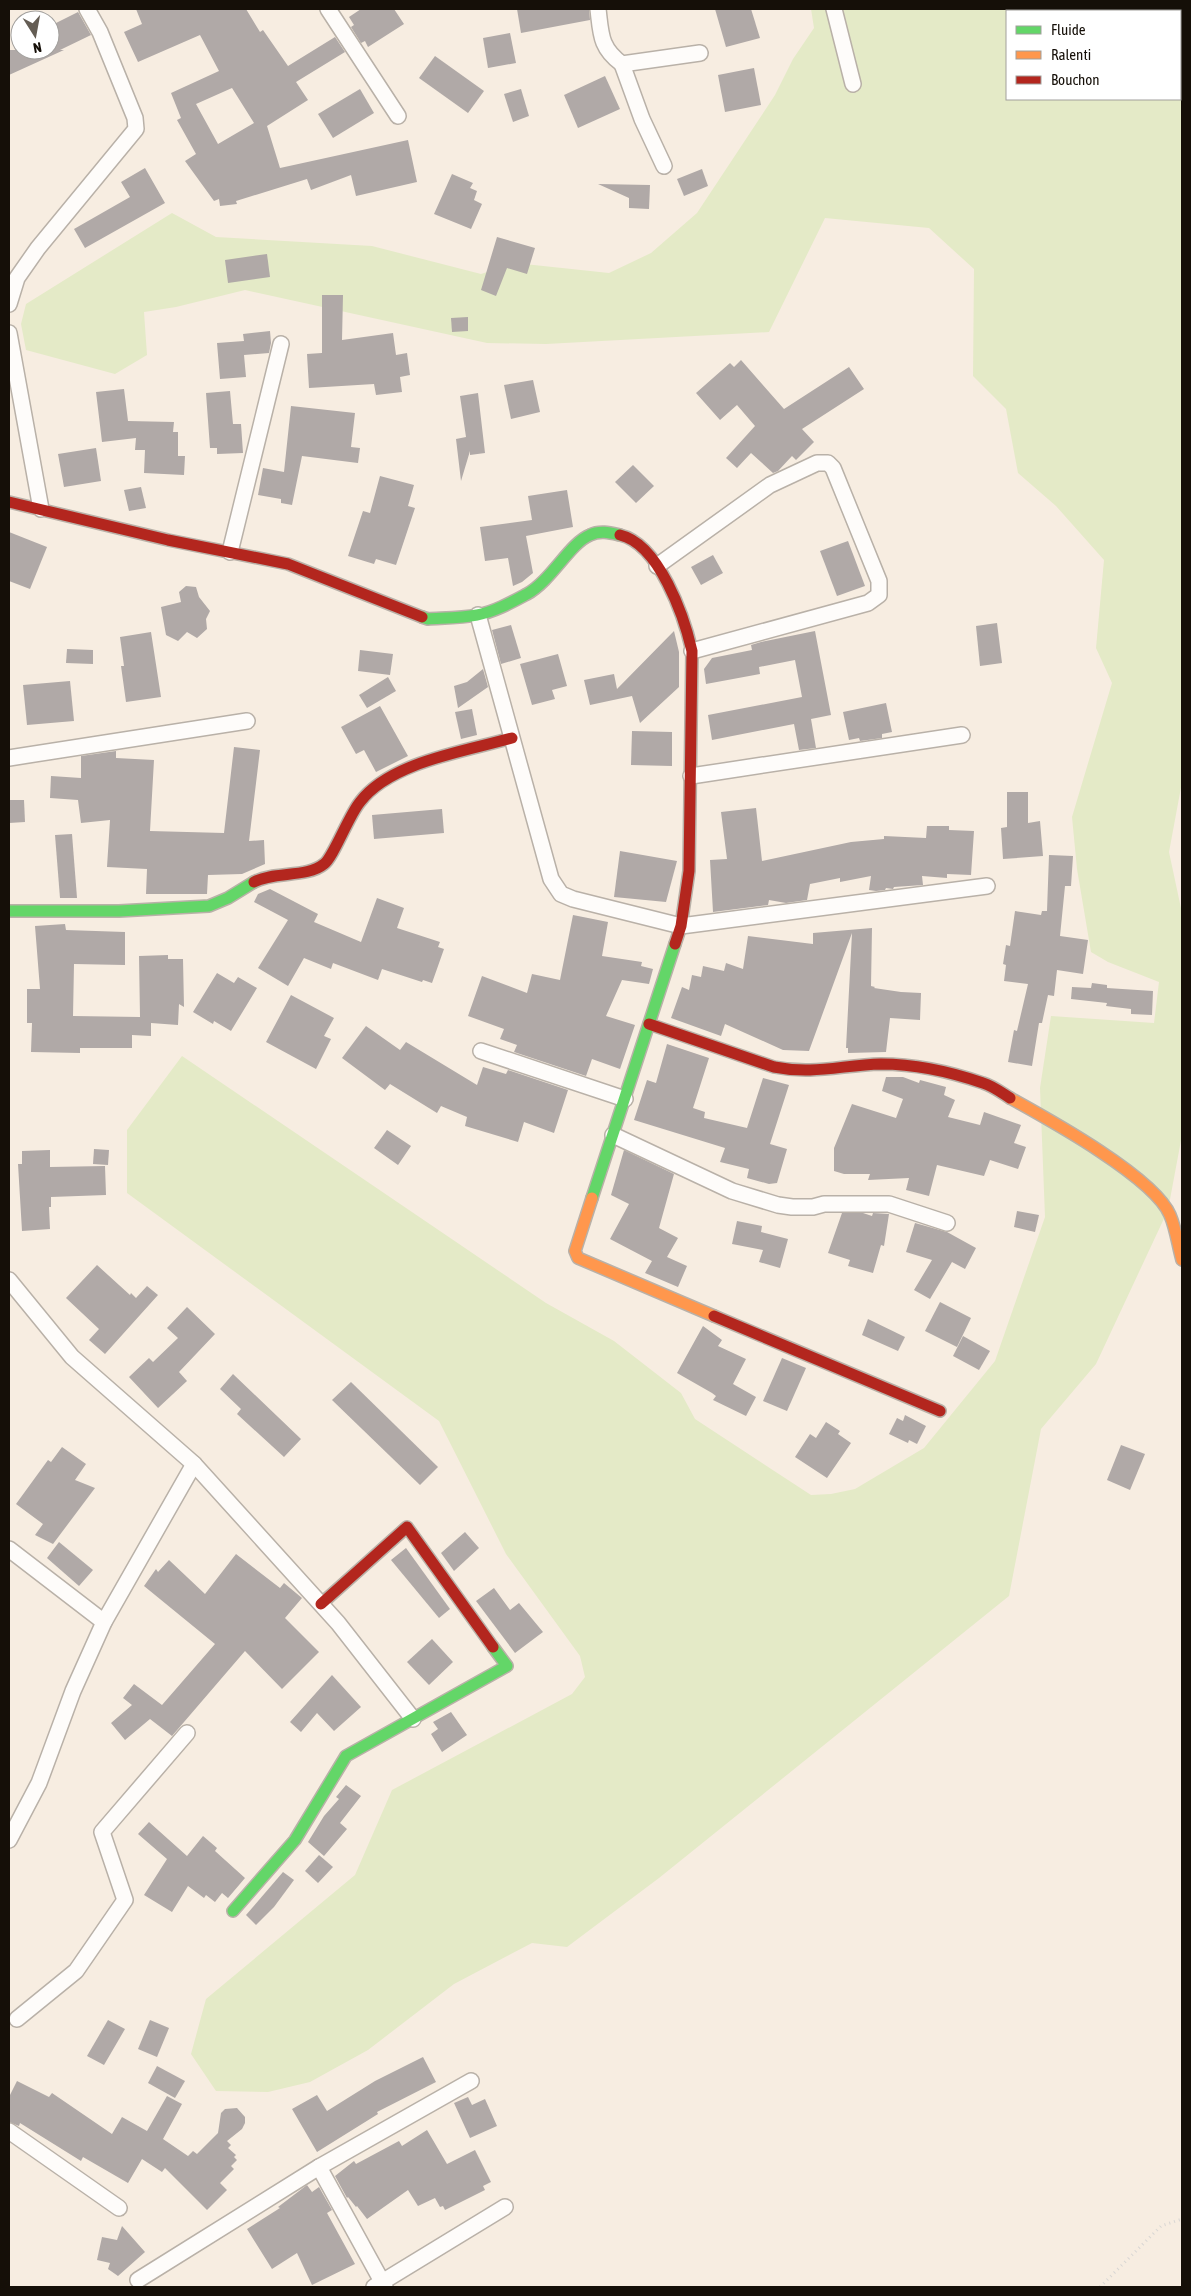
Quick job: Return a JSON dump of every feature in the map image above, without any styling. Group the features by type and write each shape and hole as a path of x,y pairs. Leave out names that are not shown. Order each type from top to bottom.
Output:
{"street":[{"path":"9,304 18,278 38,248 136,129 135,118 100,32 87,9"},
{"path":"328,9 398,116"},
{"path":"598,9 602,41 607,52 622,64 642,119 664,166"},
{"path":"834,9 852,84"},
{"path":"622,64 700,53"},
{"path":"9,333 41,509"},
{"path":"230,552 281,344"},
{"path":"656,566 770,485 817,462 828,463 833,468 879,581 879,595 868,603 692,652"},
{"path":"9,502 288,564 428,619 478,614 504,606 529,593 553,573 580,541 591,534 607,532 624,536 649,553 670,587 687,629 692,652 689,872 681,926 575,1251 578,1258 940,1410"},
{"path":"478,614 552,879 557,890 573,899 681,926 987,886"},
{"path":"9,758 247,721"},
{"path":"690,776 962,735"},
{"path":"9,911 119,911 209,906 222,903 256,880 318,868 326,864 361,800 377,784 401,771 512,738"},
{"path":"649,1024 774,1067 795,1071 880,1064 910,1065 985,1083 1063,1128 1146,1184 1170,1214 1182,1260"},
{"path":"481,1051 625,1099"},
{"path":"612,1135 732,1191 778,1205 812,1207 824,1204 889,1204 947,1223"},
{"path":"9,1280 72,1357 194,1464 321,1604 412,1719"},
{"path":"9,1840 40,1783 73,1691 104,1622 194,1464"},
{"path":"232,1911 295,1840 346,1756 506,1666 407,1527 321,1604"},
{"path":"9,1549 104,1622"},
{"path":"12,2019 76,1971 125,1900 102,1832 187,1733"},
{"path":"138,2280 319,2167 471,2081"},
{"path":"9,2131 118,2208"},
{"path":"319,2167 380,2285 504,2207"}],"path":[{"path":"1100,2287 1161,2226 1182,2219"}],"green space":[{"path":"811,9 1182,9 1182,782 1169,852 1182,913 1182,1135 1168,1210 1096,1364 1041,1429 1009,1596 659,1878 567,1947 532,1943 454,1984 368,2050 310,2082 268,2092 216,2091 191,2054 206,1999 355,1875 392,1790 572,1694 585,1677 580,1656 506,1554 439,1421 127,1193 127,1130 182,1056 546,1303 614,1341 681,1393 695,1419 811,1495 831,1494 855,1489 924,1448 995,1361 1045,1217 1040,1088 1051,1016 1154,1023 1159,982 1108,962 1091,952 1077,869 1072,817 1112,683 1096,648 1104,560 1056,506 1018,473 1006,409 973,376 974,269 929,228 825,218 769,332 546,344 487,343 245,290 176,307 144,312 147,355 115,374 26,350 21,324 26,304 172,213 216,237 372,246 481,274 515,263 609,273 651,253 697,213 775,95 793,59 814,28"}],"building":[{"path":"136,9 246,9 260,32 263,30 288,66 335,37 345,52 296,82 308,100 267,126 280,168 408,140 417,182 356,196 351,175 311,190 307,179 236,201 237,204 220,206 219,199 214,201 185,161 196,154 177,120 181,118 171,93 219,71 200,35 138,62 124,32 142,24","holes":["232,88 254,123 218,144 196,104"]},
{"path":"361,9 394,9 404,24 368,47 365,41 361,43 351,27 354,25 349,17"},
{"path":"517,9 589,9 590,20 521,33"},
{"path":"715,9 751,9 760,38 726,47"},
{"path":"78,12 91,35 60,50 60,21"},
{"path":"510,33 516,63 488,68 483,38"},
{"path":"9,50 10,60 42,60 9,75"},
{"path":"435,56 484,91 468,113 419,78"},
{"path":"754,68 761,105 725,112 718,75"},
{"path":"605,76 620,109 578,128 564,95"},
{"path":"360,89 374,113 333,138 318,114"},
{"path":"521,89 529,116 513,122 504,94"},
{"path":"145,168 165,203 85,248 74,229 130,197 121,182"},
{"path":"702,169 708,186 684,196 677,179"},
{"path":"452,174 473,183 470,188 477,191 474,200 482,204 471,229 434,214"},
{"path":"598,184 650,185 649,209 629,208 629,198"},
{"path":"497,237 535,248 527,274 507,268 496,296 481,290"},
{"path":"267,254 270,277 228,283 225,260"},
{"path":"322,295 343,295 342,340 393,333 396,355 407,353 410,375 400,377 402,392 376,395 374,384 309,388 307,354 322,353"},
{"path":"468,317 468,331 452,332 451,318"},
{"path":"270,331 271,343 269,353 244,355 246,377 220,379 217,343 244,341 243,334"},
{"path":"741,360 784,409 849,367 864,389 802,429 814,442 796,460 792,456 778,471 773,473 751,453 737,468 726,458 755,426 737,405 720,420 696,393 730,363 734,367"},
{"path":"533,380 540,412 511,419 504,385"},
{"path":"124,389 128,421 174,422 173,432 178,432 178,456 185,456 184,475 144,473 145,450 135,450 136,438 102,442 96,392"},
{"path":"230,391 233,424 241,424 243,453 217,454 217,448 210,448 206,393"},
{"path":"478,393 485,453 470,455 470,451 461,481 456,439 466,437 460,396"},
{"path":"291,406 355,413 351,447 360,448 358,463 302,456 292,505 281,503 281,499 258,495 263,468 284,472"},
{"path":"96,448 101,481 64,487 58,454"},
{"path":"633,465 654,486 636,503 615,482"},
{"path":"380,476 414,485 408,506 415,508 396,565 376,559 374,564 348,556 363,511 370,513"},
{"path":"141,487 146,508 129,511 124,490"},
{"path":"567,490 573,527 526,536 533,573 522,582 513,586 508,558 485,561 480,527 532,520 528,496"},
{"path":"9,532 47,547 30,589 9,581"},
{"path":"848,541 865,586 837,596 820,551"},
{"path":"713,555 723,573 701,585 691,567"},
{"path":"186,586 196,587 199,597 210,611 206,619 207,629 197,638 187,632 178,641 166,635 161,607 181,602 179,592"},
{"path":"997,623 1002,663 980,666 976,626"},
{"path":"511,625 521,658 501,664 492,630"},
{"path":"674,631 679,652 679,687 640,723 632,696 590,705 584,680 614,674 617,689"},
{"path":"815,631 831,715 811,719 816,748 799,750 794,724 712,740 708,715 802,697 795,660 759,667 760,674 706,684 704,669 712,658 752,650 751,645 761,642"},
{"path":"151,632 161,697 126,702 121,666 124,666 120,637"},
{"path":"67,649 93,650 93,664 66,663"},
{"path":"360,650 393,654 390,675 358,671"},
{"path":"558,654 567,686 552,690 555,699 532,705 520,664"},
{"path":"483,669 488,687 458,708 454,686 467,682"},
{"path":"388,677 396,691 367,708 359,695"},
{"path":"70,681 74,721 27,725 23,685"},
{"path":"886,703 892,732 882,734 882,738 860,741 859,738 849,740 843,712"},
{"path":"380,706 408,756 376,772 364,750 356,754 341,727"},
{"path":"472,709 477,735 461,739 455,712"},
{"path":"632,731 672,732 672,766 631,765"},
{"path":"234,747 260,750 249,841 264,840 265,864 242,874 208,875 207,894 146,894 147,869 107,867 110,820 81,823 78,800 50,798 51,776 81,778 81,756 116,751 116,758 154,760 150,831 224,833"},
{"path":"1007,792 1028,792 1028,823 1040,821 1043,856 1003,859 1001,828 1007,827"},
{"path":"9,800 24,800 25,822 9,823"},
{"path":"756,808 762,861 851,842 884,839 884,836 926,838 927,826 949,826 949,830 974,831 971,875 947,874 947,878 922,876 923,885 894,887 893,889 886,888 885,890 876,891 869,890 871,876 840,882 840,878 810,884 807,900 786,903 769,900 768,905 713,912 710,860 727,859 721,812"},
{"path":"442,809 444,833 374,839 372,815"},
{"path":"72,834 77,898 60,898 55,835"},
{"path":"620,851 677,861 666,902 614,897"},
{"path":"1049,855 1073,856 1071,886 1065,886 1060,936 1088,940 1083,974 1057,970 1054,996 1048,995 1042,1023 1039,1023 1032,1066 1008,1062 1014,1030 1017,1031 1028,984 1004,981 1006,965 1003,964 1006,945 1010,946 1015,911 1041,915 1042,911 1047,911"},
{"path":"270,889 318,914 314,922 361,942 377,898 404,908 397,928 440,942 438,947 444,949 432,983 423,980 422,982 382,969 378,980 333,963 331,969 304,958 288,986 258,968 288,920 254,902 258,894"},
{"path":"573,915 608,922 602,956 642,962 641,966 653,969 649,984 622,980 606,1016 635,1025 620,1069 592,1059 586,1076 514,1052 517,1045 500,1039 504,1029 468,1016 482,976 527,993 532,974 560,980"},
{"path":"65,924 66,930 125,932 125,965 74,964 73,1016 140,1017 139,956 168,955 168,959 183,959 184,1007 179,1004 178,1025 151,1023 151,1036 132,1035 132,1048 80,1048 80,1053 31,1052 32,1023 27,1023 27,989 40,989 35,926"},
{"path":"872,928 871,986 901,992 921,993 920,1020 890,1018 886,1052 848,1053 848,1048 846,1048 852,933 809,1051 783,1050 725,1024 721,1036 671,1018 682,987 689,990 692,975 701,977 703,966 724,971 726,963 743,969 748,936 813,944 813,933"},
{"path":"217,973 234,983 238,977 257,988 231,1031 214,1021 213,1024 193,1012"},
{"path":"1092,983 1107,985 1107,988 1153,991 1152,1015 1131,1014 1131,1009 1106,1006 1107,1003 1071,999 1072,987 1091,988"},
{"path":"291,995 334,1018 324,1036 331,1039 316,1069 266,1042"},
{"path":"366,1026 400,1050 406,1042 477,1085 483,1067 506,1074 508,1070 568,1090 554,1133 524,1122 518,1142 465,1126 467,1117 441,1106 437,1113 390,1084 385,1090 342,1058"},
{"path":"667,1044 709,1058 693,1108 705,1112 704,1118 747,1128 763,1078 789,1085 770,1144 787,1149 777,1183 769,1184 747,1178 749,1169 720,1162 725,1148 634,1120 647,1080 656,1083"},
{"path":"886,1077 903,1077 919,1083 920,1080 946,1087 944,1095 955,1100 948,1117 980,1125 984,1112 1021,1125 1014,1143 1026,1147 1018,1169 990,1160 984,1176 937,1165 929,1196 906,1190 909,1178 868,1180 870,1174 844,1174 834,1171 834,1148 852,1104 896,1118 903,1099 882,1091"},
{"path":"387,1130 411,1146 398,1165 374,1148"},
{"path":"94,1149 109,1150 108,1165 93,1164"},
{"path":"50,1150 50,1167 105,1166 106,1195 51,1197 51,1207 49,1207 50,1229 22,1231 18,1164 22,1164 22,1151"},
{"path":"624,1150 674,1174 659,1228 678,1238 667,1257 687,1266 678,1287 645,1273 652,1261 610,1239 629,1204 611,1195"},
{"path":"1017,1211 1039,1215 1035,1232 1014,1227"},
{"path":"842,1213 863,1213 872,1216 873,1213 889,1214 884,1246 881,1245 873,1273 848,1266 850,1260 828,1253"},
{"path":"737,1221 762,1226 761,1232 788,1239 780,1268 759,1262 763,1250 732,1244"},
{"path":"915,1223 947,1232 976,1248 965,1269 952,1262 930,1299 914,1290 932,1260 906,1252"},
{"path":"97,1265 130,1295 131,1293 136,1298 147,1286 158,1295 105,1354 89,1340 99,1329 66,1298"},
{"path":"940,1302 971,1318 957,1347 925,1331"},
{"path":"187,1307 215,1334 179,1372 187,1381 158,1408 129,1377 149,1358 153,1362 178,1338 167,1328"},
{"path":"868,1319 905,1337 898,1351 862,1335"},
{"path":"703,1326 722,1340 718,1346 746,1359 733,1384 756,1397 746,1416 713,1400 716,1396 712,1393 677,1373"},
{"path":"963,1336 990,1351 979,1370 953,1356"},
{"path":"782,1358 806,1368 787,1411 763,1401"},
{"path":"233,1374 301,1439 284,1457 237,1414 241,1409 220,1389"},
{"path":"351,1382 438,1467 420,1485 332,1400"},
{"path":"905,1415 926,1426 917,1444 909,1440 908,1443 889,1434 897,1418 903,1421"},
{"path":"826,1422 840,1431 838,1434 851,1443 827,1478 795,1457 810,1434 816,1438"},
{"path":"1121,1445 1145,1454 1130,1490 1107,1480"},
{"path":"62,1447 86,1464 75,1480 95,1488 53,1544 35,1535 43,1524 16,1504 48,1460 51,1462"},
{"path":"465,1532 479,1548 454,1571 441,1553"},
{"path":"59,1542 93,1570 79,1586 47,1558"},
{"path":"406,1548 450,1609 439,1618 391,1560"},
{"path":"236,1554 280,1588 284,1583 302,1598 285,1618 319,1652 282,1689 245,1651 172,1736 150,1719 125,1740 111,1723 132,1705 123,1698 134,1684 162,1705 215,1644 144,1586 156,1569 158,1572 169,1560 205,1594"},
{"path":"494,1588 510,1610 519,1603 543,1632 515,1653 476,1601"},
{"path":"432,1639 453,1662 429,1685 407,1662"},
{"path":"332,1675 361,1707 334,1731 317,1713 301,1732 290,1722"},
{"path":"451,1712 467,1735 442,1752 431,1734 438,1729 433,1722"},
{"path":"346,1785 361,1796 340,1823 347,1829 324,1856 308,1842 324,1816 339,1799 336,1797"},
{"path":"149,1822 187,1856 203,1836 217,1848 215,1851 245,1878 228,1898 222,1893 215,1902 206,1895 204,1898 188,1886 172,1912 144,1895 167,1859 138,1834"},
{"path":"319,1855 333,1867 318,1883 305,1871"},
{"path":"283,1872 294,1880 274,1907 256,1925 246,1915"},
{"path":"108,2020 125,2029 104,2065 87,2056"},
{"path":"150,2020 169,2028 157,2057 138,2049"},
{"path":"423,2057 436,2082 377,2112 378,2114 317,2152 292,2109 317,2095 327,2111 375,2081"},
{"path":"157,2066 185,2081 175,2098 148,2083"},
{"path":"17,2081 49,2097 52,2093 112,2134 122,2117 147,2131 167,2096 182,2104 163,2139 188,2156 193,2151 197,2154 218,2133 221,2113 225,2109 237,2108 245,2117 245,2123 242,2129 227,2141 231,2145 228,2148 236,2155 234,2157 237,2160 231,2166 234,2169 220,2183 227,2190 207,2210 165,2168 162,2172 142,2159 128,2183 83,2157 81,2161 20,2123 19,2126 9,2122 9,2097"},
{"path":"468,2097 472,2105 485,2099 497,2126 470,2138 454,2103"},
{"path":"427,2130 447,2164 475,2150 491,2182 483,2186 485,2190 445,2210 443,2206 440,2207 435,2198 418,2206 408,2190 367,2219 357,2206 347,2198 335,2176 354,2161 356,2164 399,2141 402,2146"},
{"path":"307,2185 312,2192 319,2187 332,2210 327,2213 355,2264 312,2285 297,2253 272,2269 247,2229 280,2208 278,2207"},
{"path":"122,2226 145,2252 118,2276 108,2269 110,2263 97,2260 102,2237 117,2240"}],"traffic: fast":[{"path":"422,617 428,619 465,617 483,614 496,609 536,588 583,539 590,535 605,532 620,535"},
{"path":"9,911 119,911 209,906 228,898 254,882"},
{"path":"592,1198 675,944"},
{"path":"233,1911 295,1840 346,1756 507,1666 493,1647"}],"traffic: slow":[{"path":"1010,1098 1098,1150 1144,1184 1160,1200 1170,1215 1182,1260"},
{"path":"592,1198 575,1251 578,1258 714,1316"}],"traffic: jam":[{"path":"9,502 168,540 288,564 422,617"},
{"path":"620,535 634,541 647,552 658,566 676,601 692,651 689,871 681,926 675,944"},
{"path":"254,882 271,877 309,871 324,864 332,854 360,802 373,788 390,777 430,760 512,738"},
{"path":"649,1024 774,1067 802,1070 881,1064 920,1067 958,1075 983,1083 1010,1098"},
{"path":"714,1316 940,1411"},
{"path":"321,1604 407,1527 493,1647"}]}
